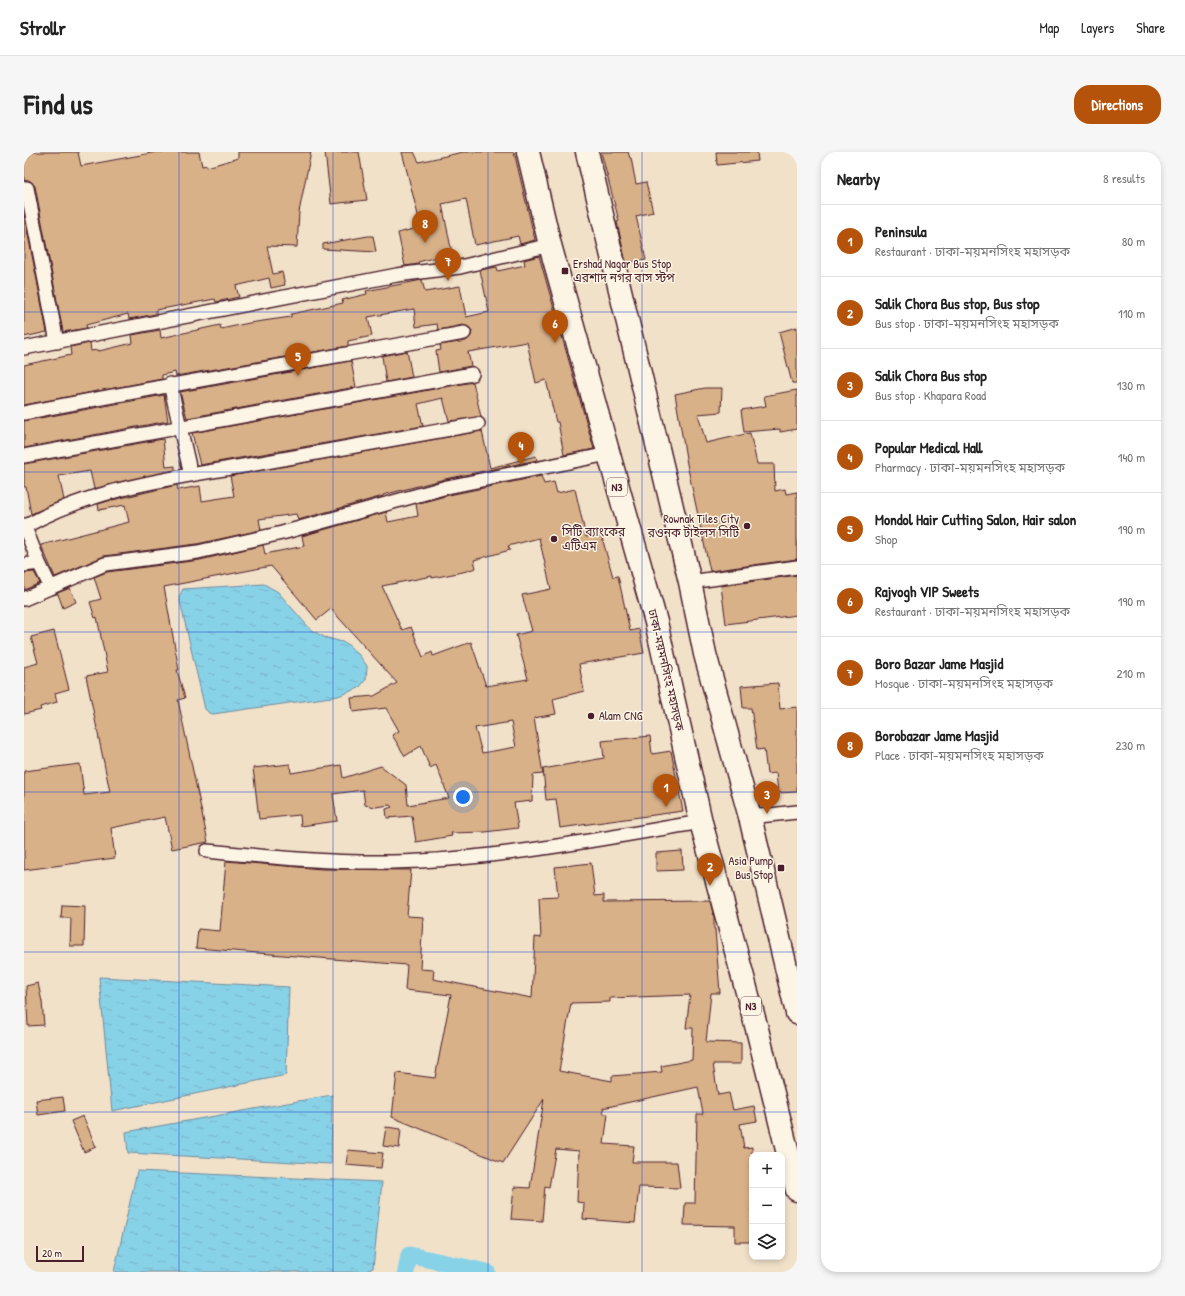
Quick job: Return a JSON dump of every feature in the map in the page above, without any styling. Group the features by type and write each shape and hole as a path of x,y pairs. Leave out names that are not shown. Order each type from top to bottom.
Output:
{"highway":[{"name":"ঢাকা-ময়মনসিংহ মহাসড়ক","path":"528,152 550,245 656,622 700,822 757,1029 797,1190"},
{"path":"587,152 690,582 705,654 791,966 797,1013"}],"street":[{"path":"24,189 27,188 57,342"},
{"path":"24,348 397,275 460,267 550,245"},
{"path":"24,413 170,384 294,364 464,333"},
{"path":"24,456 472,374"},
{"path":"170,384 191,475"},
{"path":"51,588 39,563 25,526 48,514 102,494 191,475 478,424"},
{"path":"24,599 105,564 198,552 282,533 447,487 608,454"},
{"path":"24,565 39,563"},
{"path":"690,582 797,567"},
{"path":"750,817 797,812"},
{"path":"207,851 319,860 392,862 459,858 545,847 700,822"}],"water":[{"path":"264,584 278,592 311,630 324,637 346,643 359,655 367,666 366,679 359,688 338,696 213,714 209,713 205,709 179,597 183,589"},
{"path":"99,977 289,987 286,1075 112,1111"},
{"path":"332,1095 331,1164 128,1153 126,1132"},
{"path":"137,1171 382,1182 373,1268 364,1272 114,1272"}],"building":[{"path":"24,152 78,152 81,166 157,152 199,152 202,166 207,165 207,167 238,158 238,152 311,152 299,212 297,247 267,246 273,274 282,272 285,285 271,288 269,278 236,286 239,297 216,302 215,299 156,310 156,314 129,319 128,314 86,325 87,328 63,332 35,186 29,180 24,181"},
{"path":"325,152 359,152 367,200 331,204"},
{"path":"402,152 414,152 419,162 463,152 514,152 535,240 520,244 518,236 475,245 466,199 442,204 452,253 418,262 419,264 405,266 398,233 421,227"},
{"path":"601,152 628,152 631,158 636,184 646,182 653,212 636,216 646,260 626,263 617,222 619,221"},
{"path":"716,152 757,152 758,161 717,165"},
{"path":"24,214 47,332 24,337"},
{"path":"373,236 376,252 323,249 323,244"},
{"path":"539,256 594,449 564,455 558,422 556,422 546,380 536,383 527,342 468,352 471,366 439,372 436,351 441,350 440,345 466,341 471,336 472,331 470,328 463,325 438,330 437,324 416,327 414,309 368,317 372,336 348,341 348,346 176,376 175,372 162,375 162,379 24,405 24,365 71,355 70,347 90,343 91,351 99,351 133,343 132,335 160,330 161,338 220,325 221,329 291,317 291,314 343,303 342,300 367,294 366,291 422,280 425,292 460,286 466,317 489,312 480,270 497,267 498,271 525,265 524,260"},
{"path":"797,327 797,383 792,383 779,332"},
{"path":"407,351 412,377 386,382 382,356"},
{"path":"351,361 356,387 187,418 180,392"},
{"path":"473,382 481,417 449,421 443,398 418,404 423,426 200,465 192,433"},
{"path":"705,388 722,388 721,412 698,414 706,443 750,433 757,464 774,464 775,491 785,489 786,494 797,492 797,559 710,571 687,464 675,394"},
{"path":"797,390 797,429 780,432 780,429 744,432 741,410 766,406 764,396"},
{"path":"164,395 168,421 24,448 24,421"},
{"path":"482,431 490,468 536,456 537,460 445,479 383,495 298,520 296,514 259,519 261,530 197,544 104,556 55,577 41,545 129,522 125,505 99,510 98,504 108,501 177,485 178,490 200,486 202,501 234,496 230,476"},
{"path":"163,439 166,467 175,466 175,470 94,489 90,471 59,476 64,500 31,514 26,487 24,487 24,464"},
{"path":"541,476 544,484 554,482 557,493 575,489 586,537 601,534 613,577 618,576 630,631 639,629 644,653 579,664 584,691 553,699 556,714 534,718 543,774 533,775 532,801 514,803 518,828 485,832 451,833 452,836 416,842 412,816 387,818 386,809 392,807 390,805 376,807 365,805 363,790 333,794 337,821 301,826 300,815 259,819 253,768 290,764 291,773 341,765 343,778 381,766 406,785 408,805 449,798 436,765 430,768 421,746 405,756 392,735 399,731 386,708 353,712 351,698 374,696 397,683 331,609 317,620 271,566 164,587 179,670 177,670 185,698 178,700 208,842 172,849 165,817 111,828 115,858 24,870 24,771 80,764 84,795 110,792 86,676 108,672 97,617 95,618 90,602 101,599 94,577 107,572 200,560 263,545 265,554 304,546 302,536 386,512 388,522 418,516 416,504 449,495","holes":["539,538 551,589 522,595 532,631 516,635 528,679 486,686 471,642 433,656 432,652 423,657 411,627 402,630 382,586 432,576 432,578 463,572 476,568 474,560 510,550 508,546","511,722 516,747 482,753 475,728"]},
{"path":"34,572 40,583 24,590 24,573"},
{"path":"797,575 797,615 726,624 721,586"},
{"path":"70,588 76,602 63,608 58,594 55,594"},
{"path":"54,631 69,689 55,693 57,702 40,707 41,710 24,714 24,667 38,663 31,637"},
{"path":"778,683 780,709 797,707 797,792 778,793 776,773 767,774 764,749 757,750 751,708 743,708 741,686"},
{"path":"650,736 652,754 671,751 683,811 560,828 556,799 546,800 543,769 604,758 602,741"},
{"path":"682,851 683,870 656,871 656,853"},
{"path":"226,861 322,869 411,870 407,916 423,917 420,969 434,970 433,979 532,998 535,937 541,938 539,898 558,897 555,867 591,863 595,896 604,895 604,902 710,901 714,917 720,993 711,993 706,1042 741,1043 741,1064 713,1064 718,1095 729,1093 733,1110 754,1106 757,1121 740,1124 744,1148 752,1147 752,1152 749,1152 749,1242 735,1242 735,1226 684,1225 685,1203 695,1203 697,1114 703,1114 698,1087 603,1108 604,1114 608,1114 604,1144 634,1146 632,1162 677,1162 680,1188 639,1187 635,1223 583,1219 584,1203 577,1202 579,1151 556,1149 549,1187 545,1186 542,1221 511,1219 514,1187 530,1188 544,1099 503,1163 392,1117 397,1073 435,1078 451,995 405,990 407,965 196,948 198,929 220,931","holes":["690,995 686,1028 693,1028 692,1060 661,1066 662,1072 612,1076 612,1081 559,1071 571,1003 610,1002 610,998"]},
{"path":"62,905 85,906 84,946 70,946 71,918 61,918"},
{"path":"38,983 42,1002 44,1025 28,1026 26,986"},
{"path":"63,1097 65,1111 38,1115 36,1100"},
{"path":"83,1116 96,1147 84,1152 71,1121"},
{"path":"386,1127 401,1129 399,1148 383,1146"},
{"path":"348,1150 383,1153 381,1168 346,1165"}],"waterway":[{"path":"406,1272 409,1255 487,1272"}],"place":[{"name":"Borobazar Jame Masjid","path":"425,243"},
{"name":"Ershad Nagar Bus Stop এরশাদ নগর বাস স্টপ","path":"565,271"},
{"name":"Boro Bazar Jame Masjid","path":"448,281"},
{"name":"Rajvogh VIP Sweets","path":"555,343"},
{"name":"Mondol Hair Cutting Salon, Hair salon","path":"298,376"},
{"name":"Popular Medical Hall","path":"521,465"},
{"name":"Rownak Tiles City রওনক টাইলস সিটি","path":"747,526"},
{"name":"সিটি ব্যাংকের এটিএম","path":"554,539"},
{"name":"Alam CNG","path":"591,716"},
{"name":"Peninsula","path":"666,807"},
{"name":"Salik Chora Bus stop","path":"767,814"},
{"name":"Asia Pump Bus Stop","path":"781,868"},
{"name":"Salik Chora Bus stop, Bus stop","path":"710,886"}]}
